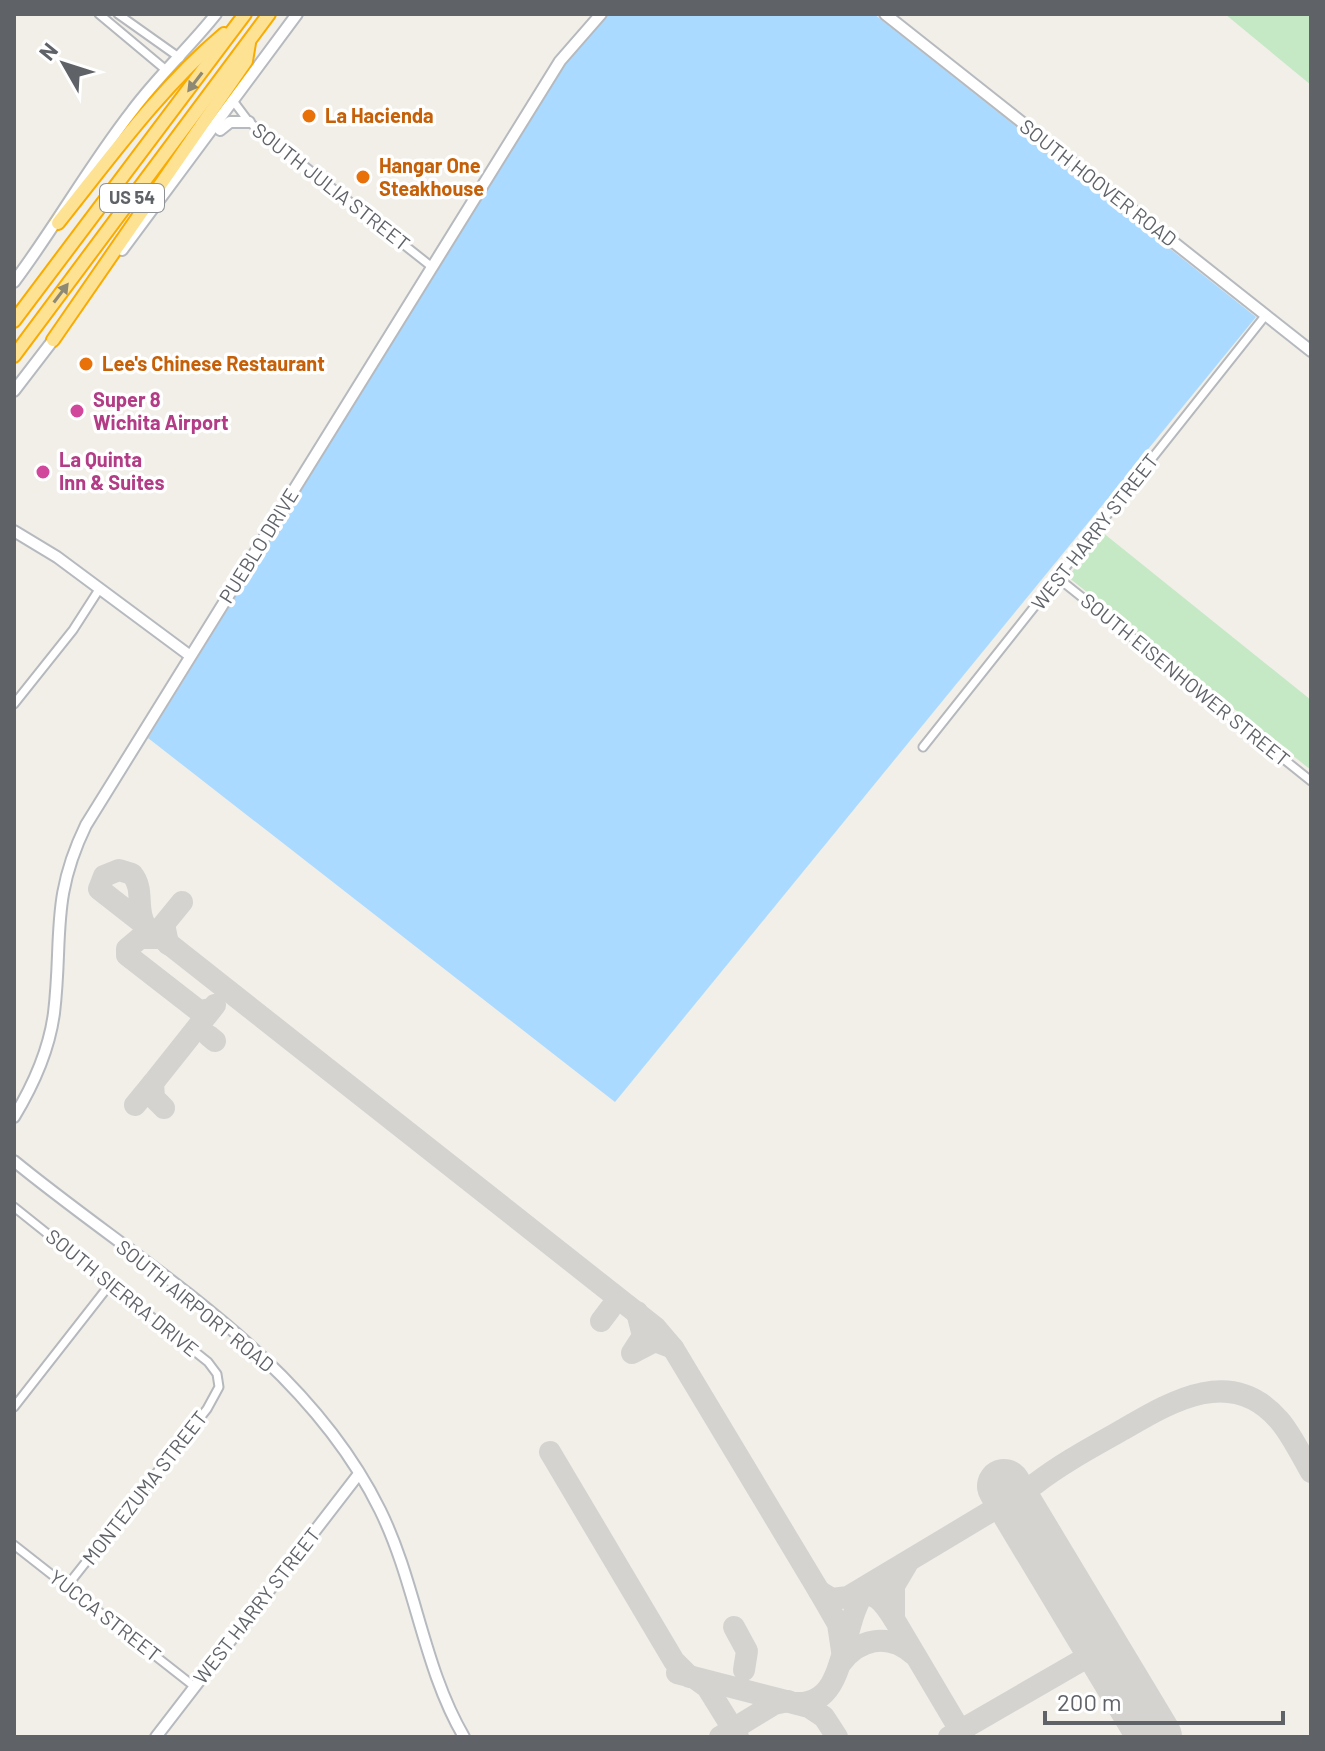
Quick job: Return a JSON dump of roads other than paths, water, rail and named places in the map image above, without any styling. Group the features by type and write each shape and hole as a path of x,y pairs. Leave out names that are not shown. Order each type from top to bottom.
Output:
{"highway":[{"name":"US 54","path":"14,356 269,14"},
{"name":"US 54","path":"14,321 243,16"},
{"path":"58,223 129,133 198,56 243,16"},
{"path":"53,340 246,61 249,41"}],"street":[{"path":"99,14 166,70"},
{"path":"118,14 180,58"},
{"path":"14,282 58,223 68,198 86,172 166,70 180,58 216,14"},
{"path":"14,391 195,154 297,14"},
{"name":"PUEBLO DRIVE","path":"14,1117 45,1056 54,1012 59,906 69,863 86,825 560,61 601,14"},
{"name":"SOUTH HOOVER ROAD","path":"885,14 1311,351"},
{"name":"SOUTH JULIA STREET","path":"234,102 239,113 249,122 432,267"},
{"path":"195,154 225,125 235,121 249,122"},
{"name":"WEST HARRY STREET","path":"923,747 1265,316"},
{"path":"15,530 100,588 189,655"},
{"name":"SOUTH EISENHOWER STREET","path":"1058,578 1311,781"},
{"path":"14,704 73,630 100,588"},
{"name":"SOUTH AIRPORT ROAD","path":"14,1161 254,1349 316,1415 358,1475 387,1527 441,1690 464,1737"},
{"name":"SOUTH SIERRA DRIVE","path":"14,1207 208,1362 217,1374 219,1387"},
{"path":"14,1407 111,1283"},
{"name":"MONTEZUMA STREET","path":"67,1586 207,1409 219,1387"},
{"name":"WEST HARRY STREET","path":"156,1737 358,1475"},
{"name":"YUCCA STREET","path":"14,1545 195,1687"}],"water":[{"path":"608,14 874,14 1256,317 615,1102 148,738 576,45"}],"place":[{"name":"La Hacienda","path":"309,116"},
{"name":"Hangar One Steakhouse","path":"363,177"},
{"name":"Lee's Chinese Restaurant","path":"86,364"},
{"name":"Super 8 Wichita Airport","path":"77,411"},
{"name":"La Quinta Inn & Suites","path":"43,472"}]}
